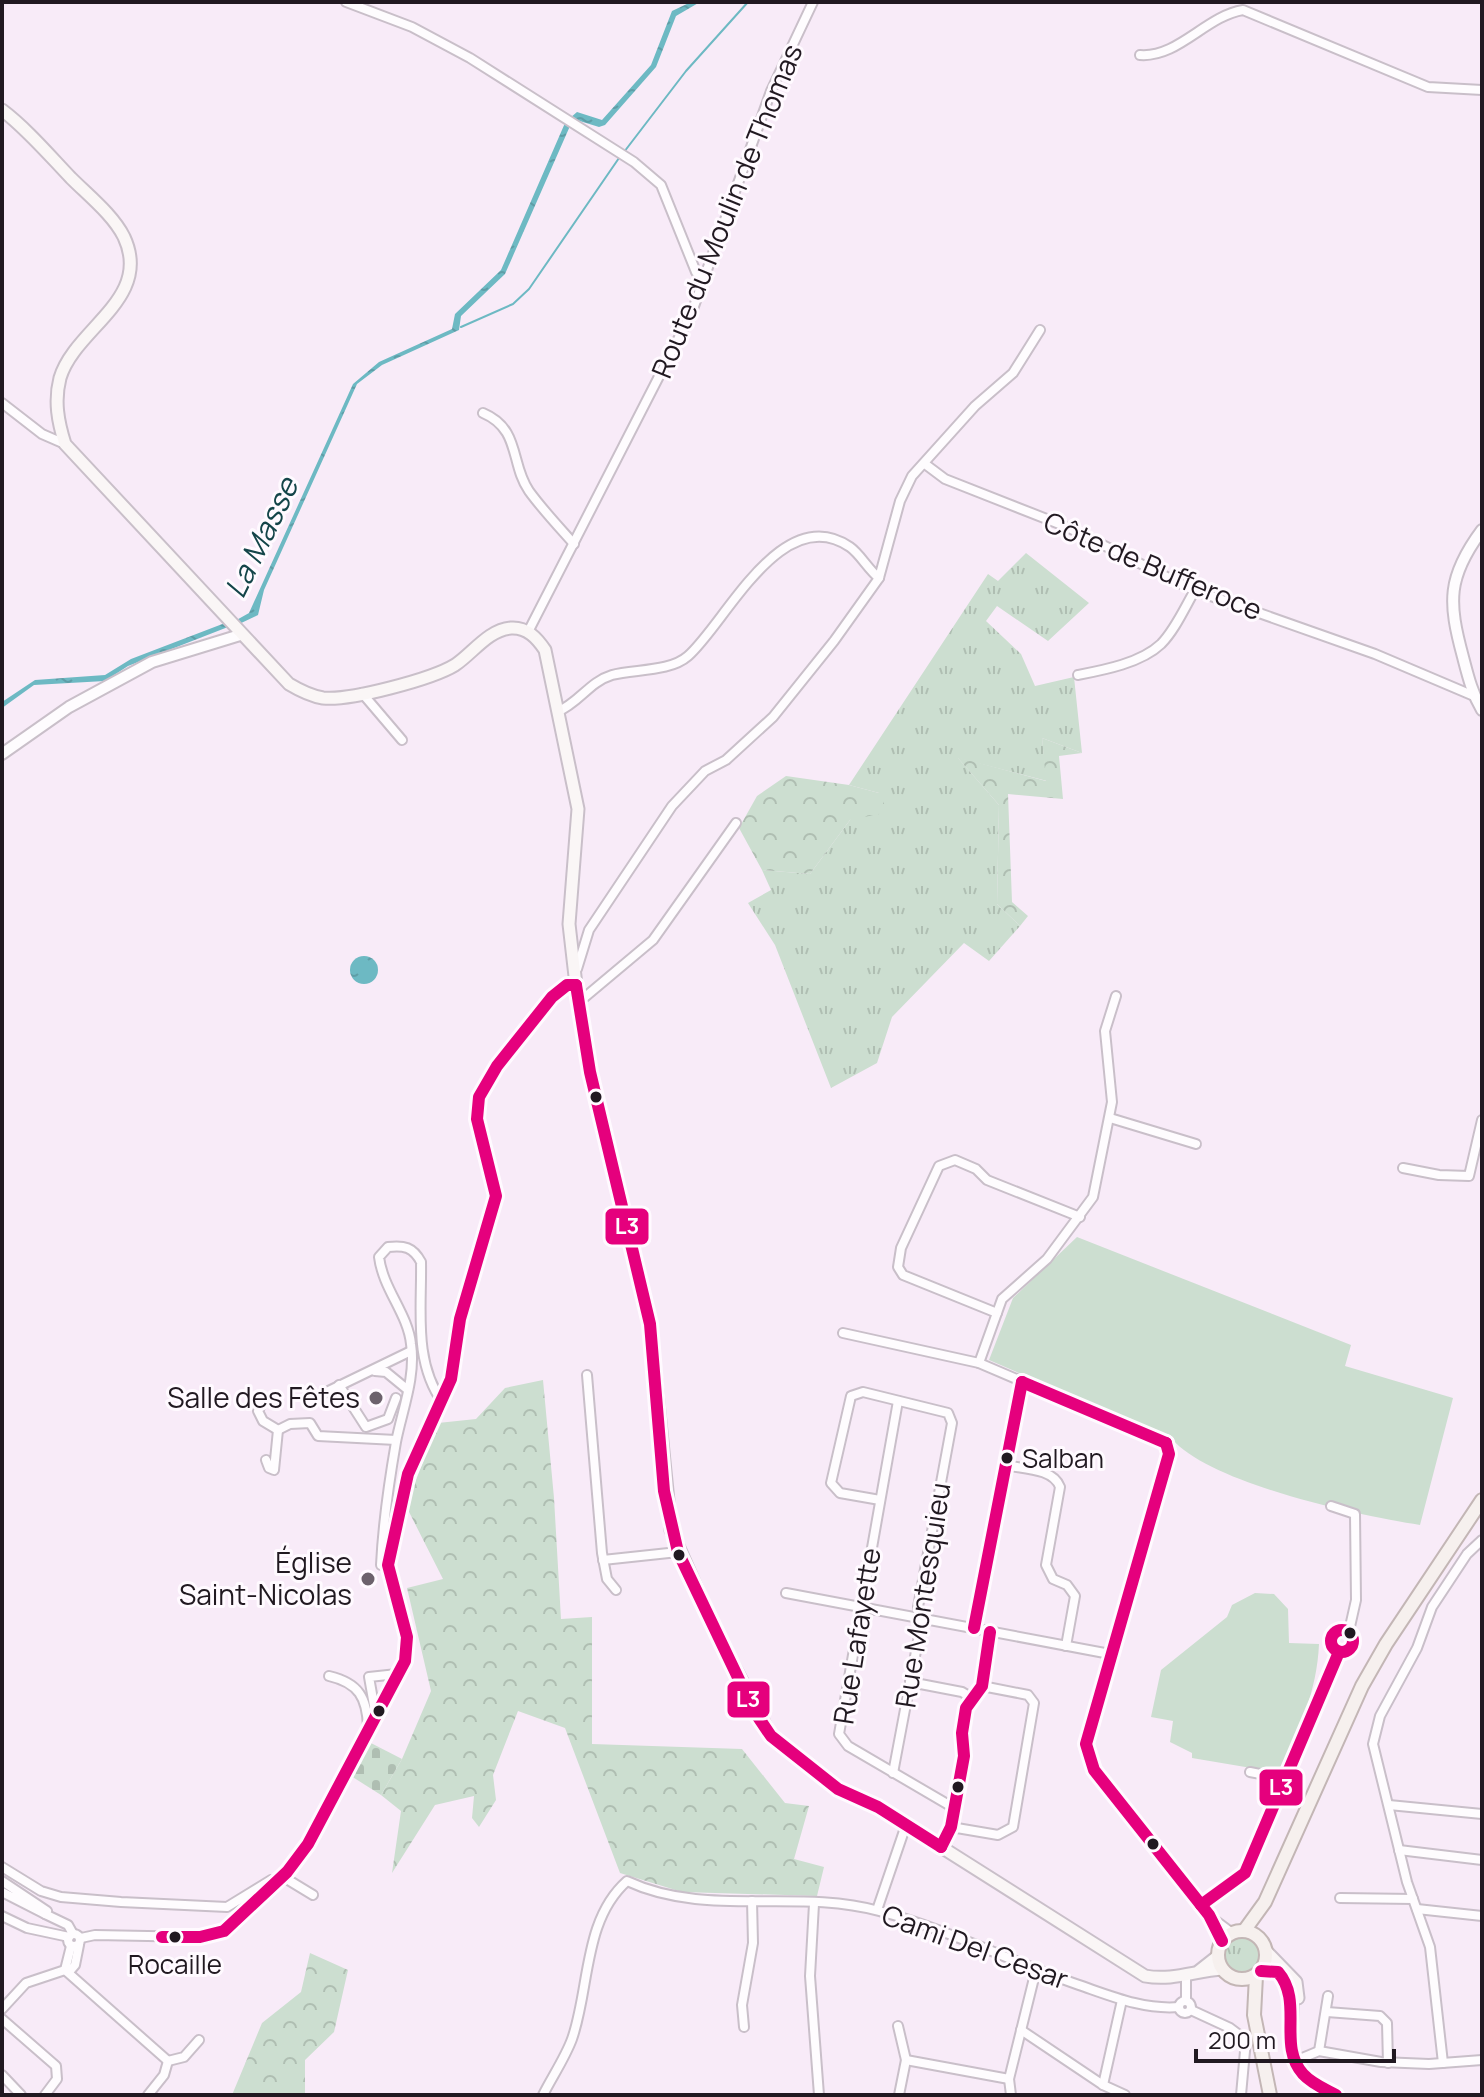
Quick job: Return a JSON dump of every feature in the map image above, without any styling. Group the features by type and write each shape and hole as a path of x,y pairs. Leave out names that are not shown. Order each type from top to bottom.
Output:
{"main road":[{"path":"2,110 104,211 123,235 130,259 122,294 69,359 60,379 57,402 65,444 289,684 303,693 324,698 361,692 453,667 501,631 528,632 538,638 550,662 557,712 578,809 569,924 576,985 596,1099 650,1324 664,1491 678,1552 754,1711 771,1736 838,1789 906,1825 1145,1976 1160,1979 1222,1969"},
{"path":"1291,2046 1298,2006 1296,1982 1266,1951 1259,1938 1265,1902 1362,1686 1386,1644 1482,1500"},
{"path":"1199,1971 1218,1956 1233,1935 1265,1902"},
{"path":"1233,1935 1259,1938"},
{"path":"1254,2015 1258,1973 1266,1951"},
{"path":"1218,1956 1222,1969 1235,1979 1254,2015 1270,2095"},
{"path":"1235,1979 1278,1972 1291,1989 1291,2046 1295,2061 1304,2075 1336,2095"}],"street":[{"path":"346,2 438,41 634,162 661,185 696,272 703,279"},
{"name":"Route du Moulin de Thomas","path":"528,632 670,360 703,279 771,91 813,2"},
{"path":"1140,55 1156,56 1225,13 1243,10 1428,87 1482,90"},
{"path":"575,972 589,930 672,806 705,771 726,760 773,717 879,578 900,501 912,476 975,406 1013,373 1040,330"},
{"path":"2,403 42,434 65,444"},
{"path":"483,413 513,442 518,469 528,490 574,544"},
{"name":"Côte de Bufferoce","path":"925,464 957,485 1067,527 1195,590 1375,654 1474,696"},
{"path":"1482,530 1456,573 1451,604 1474,696 1482,710"},
{"path":"557,712 568,707 595,681 687,658 732,598 786,547 809,540 832,538 852,548 863,565 879,578"},
{"path":"1078,675 1109,669 1154,649 1163,642 1195,590"},
{"path":"2,754 69,707 152,662 234,627"},
{"path":"361,692 402,740"},
{"path":"579,1002 653,940 736,823"},
{"path":"382,1564 419,1447 443,1403 451,1379 460,1319 496,1196 477,1119 479,1097 497,1066 552,997 567,985 576,985"},
{"path":"979,1363 997,1313 1011,1287 1047,1259 1080,1217 1097,1185 1110,1118 1112,1087 1105,1031 1116,996"},
{"path":"1110,1118 1196,1144"},
{"path":"1403,1168 1461,1178 1469,1176 1482,1120"},
{"path":"997,1313 903,1275 898,1267 901,1248 939,1166 955,1160 976,1169 987,1180 1080,1217"},
{"path":"2,1916 27,1928 75,1940 95,1935 212,1935 229,1928 279,1878 308,1844 405,1661 408,1644 382,1564 396,1440 408,1390 411,1351 411,1343 381,1274 379,1257 388,1247 403,1245 421,1262 419,1318 424,1360 443,1403"},
{"path":"843,1333 979,1363 1166,1443 1169,1454 1086,1744 1094,1770 1209,1915 1233,1935"},
{"path":"312,1399 411,1351"},
{"path":"373,1371 386,1372 408,1390"},
{"path":"587,1375 603,1560 607,1579 616,1590"},
{"path":"974,1628 1022,1382"},
{"path":"339,1385 366,1427 388,1419 396,1398"},
{"path":"880,1500 835,1491 831,1477 851,1396 863,1392 898,1401"},
{"path":"272,1398 263,1401 258,1411 263,1421 278,1430"},
{"name":"Rue Montesquieu","path":"893,1773 920,1630 918,1618 951,1416 898,1401"},
{"name":"Rue Lafayette","path":"898,1401 839,1734 848,1746 954,1808"},
{"path":"278,1430 290,1424 310,1423 318,1436 396,1440"},
{"path":"266,1460 269,1468 274,1470 278,1430"},
{"path":"1005,1465 1048,1474 1058,1481 1059,1497 1046,1565 1053,1579 1067,1585 1075,1596 1066,1646"},
{"path":"1331,1506 1355,1514 1356,1600 1349,1631 1353,1637 1352,1648 1339,1652"},
{"path":"1443,2063 1430,1947 1399,1850 1373,1744 1376,1726 1417,1648 1432,1607 1467,1554 1482,1540"},
{"path":"603,1560 678,1552"},
{"path":"786,1593 1110,1654"},
{"path":"1339,1652 1332,1645 1333,1635 1338,1630 1349,1631"},
{"path":"941,1847 951,1827 965,1751 962,1729 972,1698 982,1686 990,1632"},
{"path":"1201,1905 1245,1873 1339,1652"},
{"path":"375,1715 369,1677 397,1674"},
{"path":"329,1676 351,1683 362,1692 368,1728"},
{"path":"910,1682 962,1692 972,1698"},
{"path":"951,1827 998,1835 1013,1827 1015,1820 1034,1703 1028,1695 982,1686"},
{"path":"1250,1772 1286,1779"},
{"path":"1389,1805 1482,1814"},
{"path":"877,1910 906,1825"},
{"path":"1399,1850 1482,1860"},
{"path":"2,1867 41,1891 61,1897 227,1907 279,1878 285,1878 313,1895"},
{"path":"2,1881 47,1911 45,1914"},
{"name":"Cami Del Cesar","path":"543,2095 572,2039 588,1958 607,1908 615,1891 627,1881 654,1893 686,1900 814,1904 877,1910 1122,2000 1164,2008 1179,2007 1184,2014 1191,2010 1230,2028 1246,2040 1241,2095"},
{"path":"2,1892 68,1925 75,1940 67,1971"},
{"path":"1340,1898 1413,1899"},
{"path":"744,2027 742,2005 753,1943 752,1901"},
{"path":"814,1904 810,1976 819,2095"},
{"path":"1417,1909 1482,1916"},
{"path":"1011,2095 1009,2079 1036,1970"},
{"path":"2,2009 26,1983 67,1971"},
{"path":"67,1971 168,2061"},
{"path":"1186,1976 1186,2001 1191,2010"},
{"path":"1319,2051 1328,1996"},
{"path":"1103,2085 1122,2000"},
{"path":"1179,2007 1186,2001"},
{"path":"1327,2012 1380,2016 1387,2023 1388,2063"},
{"path":"2,2019 56,2066 57,2079 45,2095"},
{"path":"898,2026 906,2060 899,2095"},
{"path":"1021,2030 1103,2085 1125,2095"},
{"path":"168,2061 184,2057 199,2040"},
{"path":"1295,2061 1319,2051 1347,2059 1388,2063 1482,2060"},
{"path":"906,2060 1009,2079"},
{"path":"148,2095 164,2075 168,2061"},
{"path":"2,2075 21,2095"}],"green space":[{"path":"1026,553 1089,603 1048,641 997,606 986,621 1021,654 1035,686 1074,677 1082,753 1042,738 1047,781 958,758 999,805 997,904 1020,926 989,961 964,943 892,1017 877,1063 831,1088 775,945 748,903 771,890 762,870 810,874 850,820 879,793 849,785 988,574 998,581"},
{"path":"1042,738 1082,753 1059,756 1063,799 1008,794 1012,902 1028,916 1020,926 997,904 999,805 957,757 1046,781"},
{"path":"786,776 849,785 879,793 888,812 850,820 810,874 762,870 739,828 757,796"},
{"path":"1077,1237 1351,1345 1345,1366 1453,1398 1420,1525 1325,1506 1252,1484 1191,1455 1172,1439 989,1360 1013,1298"},
{"path":"543,1380 561,1619 592,1617 592,1744 742,1749 785,1803 809,1806 794,1859 824,1867 817,1896 682,1892 620,1873 565,1728 518,1711 493,1775 496,1800 479,1827 472,1818 474,1796 435,1805 392,1873 401,1811 381,1795 402,1759 431,1691 407,1588 443,1579 406,1506 438,1423 476,1419 505,1388"},
{"path":"1255,1593 1274,1594 1288,1609 1289,1643 1319,1644 1311,1694 1281,1773 1192,1758 1192,1753 1170,1742 1173,1721 1151,1717 1161,1670 1227,1617 1232,1605"},
{"path":"369,1742 402,1759 381,1795 351,1776"},
{"path":"1242,1937 1256,1942 1261,1956 1256,1970 1242,1975 1228,1970 1223,1956 1228,1942"},
{"path":"310,1953 348,1970 334,2032 305,2060 305,2095 232,2095 262,2023 301,1992"}],"water":[{"path":"691,2 700,2 676,16 656,67 605,125 599,127 570,118 577,112 602,120 651,65 672,11"},
{"path":"565,123 570,126 505,274 461,316 459,330 382,365 357,384 264,590 258,615 237,625 233,622 249,613 353,384 379,362 452,329 455,314 501,270"},
{"path":"225,623 228,627 128,666 105,681 34,685 2,708 2,702 35,680 105,675 131,659"},
{"path":"364,956 374,960 378,970 374,980 364,984 354,980 350,970 354,960"}],"waterway":[{"name":"La Masse","path":"624,152 686,71 748,2"},
{"name":"La Masse","path":"461,327 513,304 529,289 619,158"}],"transit line":[{"name":"L3","path":"162,1937 200,1937 224,1931 287,1872 308,1844 405,1661 407,1637 388,1565 408,1474 451,1379 460,1319 496,1196 477,1119 479,1097 497,1066 552,997 567,985 576,985"},
{"name":"L3","path":"576,985 590,1072 650,1324 664,1491 678,1552 754,1711 771,1736 838,1789 878,1807 941,1847"},
{"name":"L3","path":"1022,1382 1166,1443"},
{"name":"L3","path":"974,1628 1022,1382"},
{"name":"L3","path":"1166,1443 1169,1454 1086,1744 1094,1770 1209,1915 1222,1941"},
{"name":"L3","path":"1338,1630 1346,1630 1353,1641 1346,1652 1338,1652 1331,1645 1331,1637 1338,1630"},
{"name":"L3","path":"941,1847 951,1827 964,1756 962,1733 966,1708 982,1686 990,1632"},
{"name":"L3","path":"1201,1905 1245,1873 1339,1652"},
{"name":"L3","path":"1261,1971 1278,1972 1285,1984 1296,2063 1310,2081 1336,2095"}],"place":[{"name":"Salle des Fêtes","path":"376,1398"},
{"name":"Salban","path":"1007,1458"},
{"name":"Église Saint-Nicolas","path":"368,1579"},
{"name":"Rocaille","path":"175,1937"}]}
